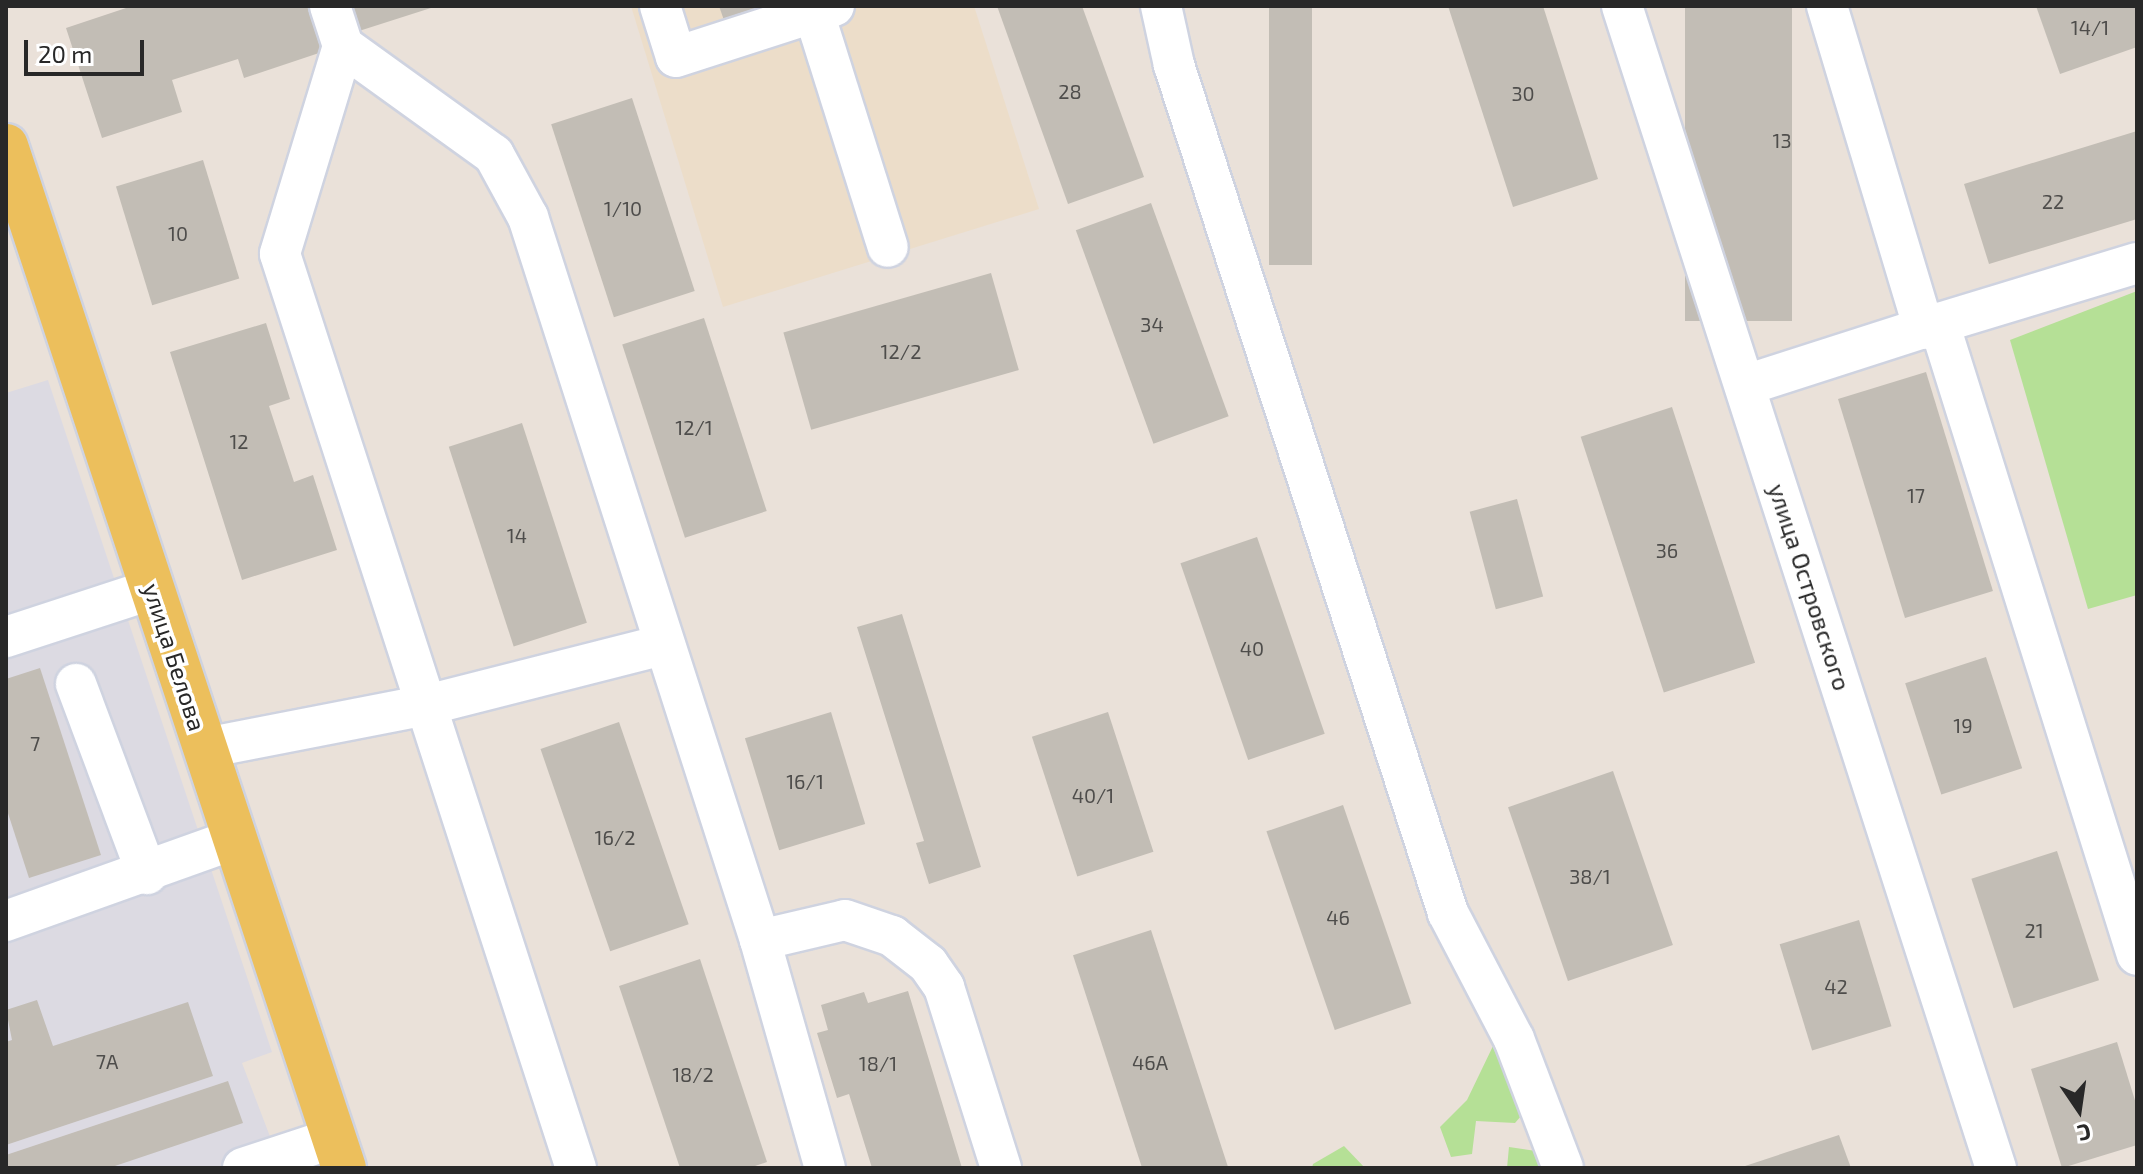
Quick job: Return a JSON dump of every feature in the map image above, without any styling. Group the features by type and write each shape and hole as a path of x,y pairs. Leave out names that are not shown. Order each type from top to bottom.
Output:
{"main road":[{"name":"улица Белова","path":"10,169 153,589 339,1153"}],"street":[{"path":"330,6 343,46 280,254 576,1168"},
{"path":"660,6 676,57 824,9 888,247"},
{"path":"1161,6 1174,65 1448,913 1514,1039 1563,1168"},
{"name":"улица Островского","path":"1622,6 1996,1168"},
{"path":"1827,6 2137,955"},
{"path":"343,46 494,155 528,217 760,940 825,1168"},
{"path":"1746,385 2137,263"},
{"path":"6,637 153,589"},
{"path":"205,748 427,705 663,645"},
{"path":"76,684 147,874"},
{"path":"6,921 147,874 235,839"},
{"path":"760,940 845,920 892,936 928,964 944,987 1001,1168"},
{"path":"243,1168 339,1153"}],"shaded area":[{"path":"631,6 974,6 1039,209 723,307"},
{"path":"48,380 272,1052 242,1063 282,1168 6,1168 6,393"}],"green space":[{"path":"2137,291 2137,595 2088,609 2010,340"},
{"path":"1493,1046 1533,1102 1515,1123 1476,1121 1472,1154 1451,1157 1440,1127 1467,1100"},
{"path":"1344,1146 1365,1168 1312,1168 1313,1164"},
{"path":"1509,1147 1536,1151 1544,1168 1507,1168"}],"building":[{"path":"132,6 307,6 322,52 244,78 238,59 172,80 182,112 102,138 66,28"},
{"path":"351,6 434,6 434,7 359,31"},
{"path":"719,6 785,6 726,26"},
{"path":"997,6 1082,6 1144,177 1068,204"},
{"path":"1269,6 1312,6 1312,265 1269,265"},
{"path":"1448,6 1543,6 1598,179 1513,207"},
{"path":"1685,6 1792,6 1792,321 1685,321"},
{"path":"2036,6 2137,6 2137,47 2060,74"},
{"path":"632,98 695,291 614,317 551,124"},
{"path":"2137,131 2137,219 1989,264 1964,184"},
{"path":"203,160 239,279 152,305 116,187"},
{"path":"1151,203 1229,416 1153,444 1076,230"},
{"path":"991,273 1019,370 811,430 783,333"},
{"path":"704,318 767,511 685,538 622,345"},
{"path":"266,323 290,399 269,406 294,482 313,475 337,550 242,580 170,352"},
{"path":"1926,372 1993,591 1905,618 1838,399"},
{"path":"1672,407 1755,663 1664,692 1581,437"},
{"path":"522,423 587,623 514,647 449,447"},
{"path":"1517,499 1543,597 1496,609 1470,512"},
{"path":"1257,537 1325,734 1248,760 1180,563"},
{"path":"902,614 981,867 929,884 916,843 924,841 857,627"},
{"path":"1986,657 2022,768 1941,795 1905,683"},
{"path":"40,668 101,855 29,878 6,807 6,679"},
{"path":"831,712 865,824 779,850 745,738"},
{"path":"1108,712 1153,852 1077,877 1032,737"},
{"path":"619,722 689,924 610,951 541,749"},
{"path":"1613,771 1673,945 1568,981 1508,807"},
{"path":"1343,805 1411,1004 1335,1030 1266,831"},
{"path":"2057,851 2099,980 2013,1008 1971,879"},
{"path":"1859,920 1891,1026 1812,1050 1780,944"},
{"path":"1151,930 1228,1168 1142,1168 1073,955"},
{"path":"700,959 767,1162 749,1168 680,1168 619,986"},
{"path":"908,991 962,1168 872,1168 849,1094 837,1098 817,1033 828,1030 821,1005 864,992 868,1003"},
{"path":"37,1000 53,1046 188,1002 213,1076 6,1145 6,1042 12,1040 6,1010"},
{"path":"2117,1042 2137,1107 2137,1145 2062,1168 2031,1069"},
{"path":"228,1081 243,1123 109,1168 6,1168 6,1155"},
{"path":"1839,1135 1851,1168 1742,1168 1742,1167"}]}
